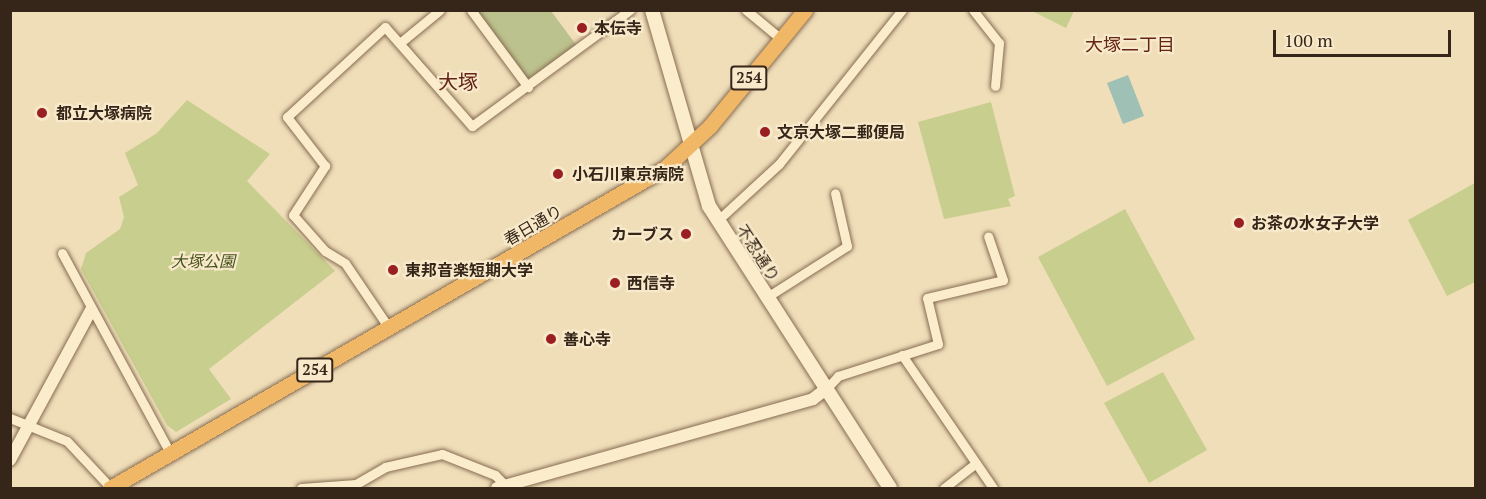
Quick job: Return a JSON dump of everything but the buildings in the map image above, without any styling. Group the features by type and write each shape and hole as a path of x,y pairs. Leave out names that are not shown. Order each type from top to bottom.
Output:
{"highway":[{"name":"春日通り","path":"111,488 649,178 693,145 805,10"}],"main road":[{"name":"不忍通り","path":"652,10 717,221 890,489"}],"street":[{"path":"401,42 440,10"},
{"path":"471,10 528,87"},
{"path":"389,328 345,263 325,250 293,215 325,166 287,117 380,27 401,42 472,126 630,10"},
{"path":"746,10 781,39"},
{"path":"717,221 778,164 902,10"},
{"path":"973,10 999,42 995,86"},
{"path":"767,297 847,246 835,193"},
{"path":"301,489 356,484 385,467 442,454 495,475 501,487 519,486 813,399 838,376 938,344 927,298 1003,280 988,236"},
{"path":"62,253 170,453"},
{"path":"10,460 91,310"},
{"path":"902,355 993,489"},
{"path":"10,418 67,441 111,488"},
{"path":"944,489 975,464"}],"green space":[{"path":"476,11 551,11 577,46 527,80"},
{"path":"1032,11 1074,11 1066,28"},
{"name":"大塚公園","path":"187,100 270,154 247,181 335,271 209,369 231,399 176,432 167,425 81,269 86,253 120,229 124,217 119,197 138,185 125,153 157,133"},
{"path":"991,102 1015,196 1008,199 1011,206 944,219 918,122"},
{"path":"1475,183 1475,282 1447,296 1408,220"},
{"path":"1125,209 1195,339 1107,386 1038,257"},
{"path":"1163,372 1207,450 1149,483 1104,403"}],"water":[{"path":"1128,75 1144,116 1123,124 1107,83"}],"place":[{"name":"本伝寺","path":"582,28"},
{"name":"都立大塚病院","path":"42,113"},
{"name":"文京大塚二郵便局","path":"765,132"},
{"name":"小石川東京病院","path":"558,174"},
{"name":"お茶の水女子大学","path":"1239,223"},
{"name":"カーブス","path":"686,234"},
{"name":"東邦音楽短期大学","path":"393,270"},
{"name":"西信寺","path":"615,283"},
{"name":"善心寺","path":"551,339"}],"district":[{"name":"大塚二丁目","path":"1130,44"},
{"name":"大塚","path":"458,81"}]}
